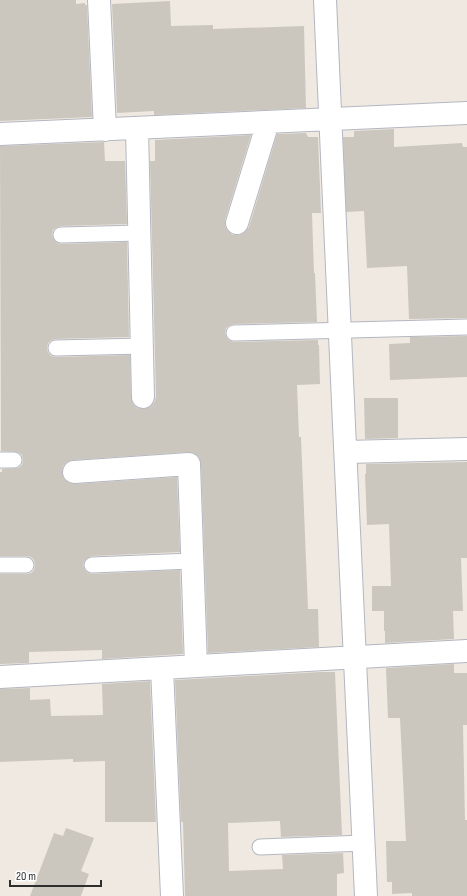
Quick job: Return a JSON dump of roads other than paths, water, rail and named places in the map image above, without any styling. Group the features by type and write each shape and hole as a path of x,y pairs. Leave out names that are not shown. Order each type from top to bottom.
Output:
{"street":[{"path":"99,0 105,130"},
{"path":"325,0 329,119 356,656 366,896"},
{"path":"0,134 467,113"},
{"path":"237,223 268,122"},
{"path":"137,128 143,397"},
{"path":"346,452 467,449"},
{"path":"74,472 189,464 196,666"},
{"path":"0,677 467,650"},
{"path":"162,668 172,896"}],"lane":[{"path":"61,236 139,234"},
{"path":"234,333 467,327"},
{"path":"56,348 142,346"},
{"path":"92,565 192,561"},
{"path":"0,565 26,565"},
{"path":"260,847 364,843"}]}
